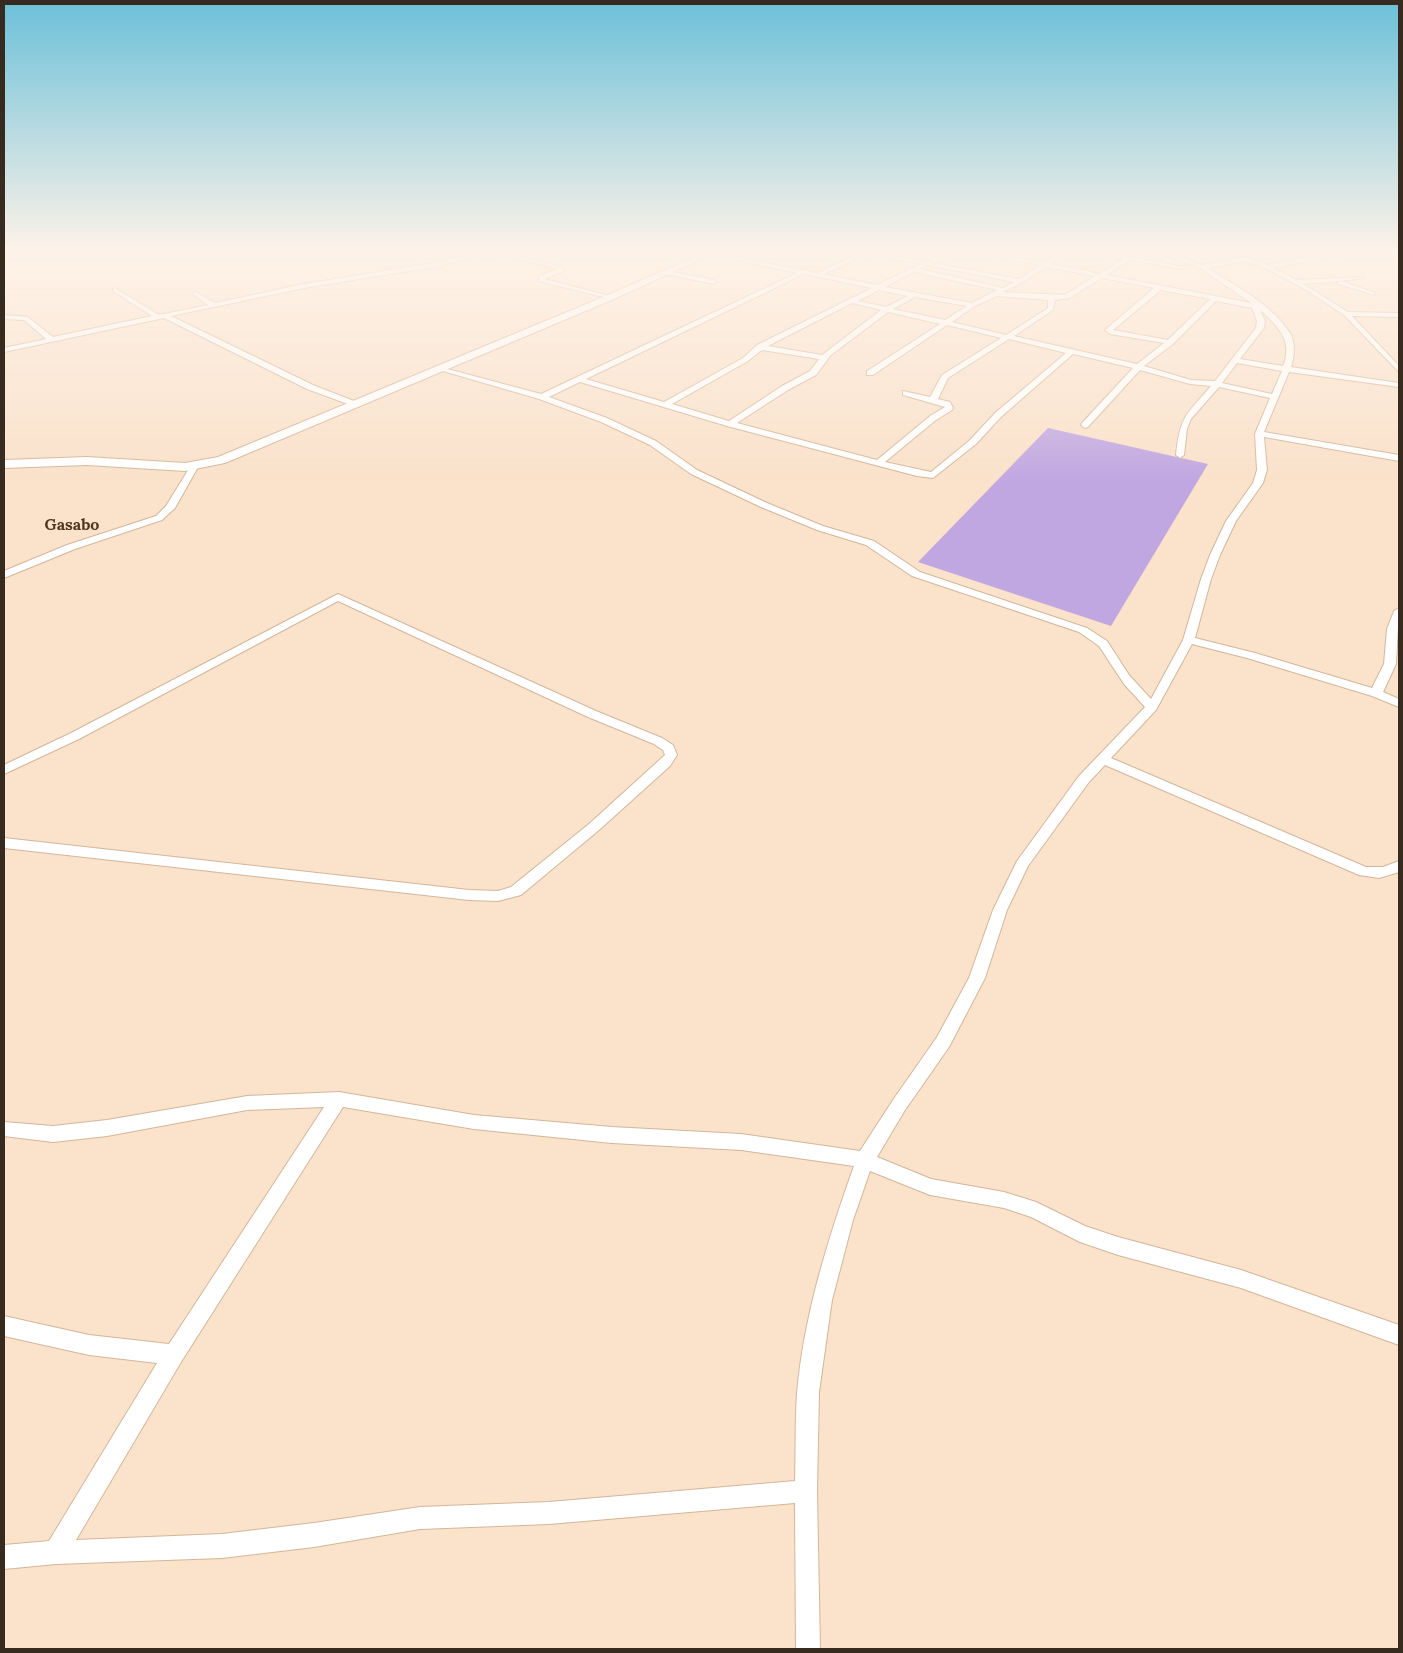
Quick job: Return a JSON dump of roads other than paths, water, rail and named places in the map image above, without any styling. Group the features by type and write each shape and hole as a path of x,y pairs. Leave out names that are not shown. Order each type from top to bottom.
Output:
{"main road":[{"path":"4,464 87,461 194,467 221,460 539,327"}],"street":[{"path":"37,327 51,339"},
{"path":"4,350 110,327"},
{"path":"183,327 310,387 356,405"},
{"path":"542,397 688,327"},
{"path":"666,404 683,397 750,358 760,347 799,327"},
{"path":"730,424 785,388 813,373 824,358 864,327"},
{"path":"870,373 940,327"},
{"path":"964,327 1138,367 1190,382 1217,384 1275,397"},
{"path":"933,400 945,377 1023,327"},
{"path":"1112,327 1109,330 1110,332 1170,342"},
{"path":"1085,425 1138,367 1170,342 1185,327"},
{"path":"1180,455 1183,428 1187,418 1217,384 1260,327"},
{"path":"808,1649 806,1491 808,1392 822,1300 844,1220 865,1160 898,1105 947,1034 977,978 1000,910 1022,864 1084,779 1152,707 1189,640 1206,579 1215,555 1231,521 1258,483 1262,470 1259,434 1291,357 1288,335 1280,327"},
{"path":"1358,327 1399,370"},
{"path":"760,347 824,358"},
{"path":"579,379 730,424 920,474 933,475 974,442 998,415 1071,352"},
{"path":"1236,360 1399,385"},
{"path":"440,369 542,397 604,420 664,449 694,472 764,505 820,528 870,543 916,574 991,598 1096,636 1104,643 1132,687 1152,707"},
{"path":"879,463 933,418 948,408 947,404 906,393"},
{"path":"1259,434 1399,458"},
{"path":"4,575 71,547 159,518 170,508 194,467"},
{"path":"4,770 75,736 338,597 592,714 658,741 669,748 671,755 666,763 594,827 516,891 498,896 469,895 4,843"},
{"path":"1376,693 1390,664 1393,629 1399,611"},
{"path":"1189,640 1251,655 1376,693 1399,703"},
{"path":"1102,759 1364,872 1378,874 1389,872 1399,866"},
{"path":"56,1552 174,1355 339,1099"},
{"path":"4,1130 52,1134 107,1128 247,1103 339,1099 474,1122 612,1135 741,1142 865,1160 930,1186 1004,1200 1036,1210 1080,1233 1118,1246 1241,1279 1399,1335"},
{"path":"4,1326 89,1345 174,1355"},
{"path":"4,1558 56,1552 222,1546 314,1535 420,1518 549,1513 806,1491"}],"district":[{"name":"Gasabo","path":"72,525"}]}
